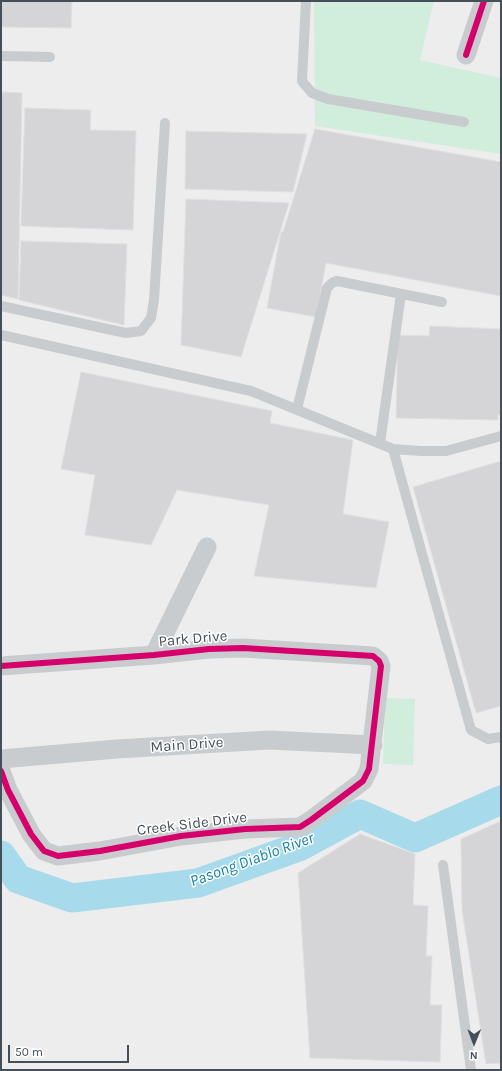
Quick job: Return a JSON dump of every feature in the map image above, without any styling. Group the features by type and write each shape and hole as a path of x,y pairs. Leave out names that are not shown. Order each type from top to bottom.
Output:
{"street":[{"path":"466,55 484,1"},
{"path":"154,655 207,547"},
{"name":"Park Drive","path":"1,666 154,655 209,649 243,648 373,656 379,661 381,666"},
{"name":"Creek Side Drive","path":"1,771 5,790 31,834 44,850 58,856 100,851 181,836 245,829 300,827 362,781 369,769 381,666"},
{"name":"Main Drive","path":"1,759 269,740 373,745"}],"lane":[{"path":"306,1 302,81 312,93 328,100 464,122"},
{"path":"1,56 50,57"},
{"path":"1,306 126,334 140,331 151,318 154,300 165,123"},
{"path":"297,409 327,288 332,283 336,281 342,282 442,302"},
{"path":"380,443 402,294"},
{"path":"1,335 251,391 393,449 446,451 501,436"},
{"path":"393,449 471,730 488,739 501,737"},
{"path":"443,865 471,1070"}],"green space":[{"path":"314,1 434,1 420,60 501,78 501,154 315,126"},
{"path":"385,698 415,699 413,765 383,764"}],"building":[{"path":"1,1 72,1 71,28 1,27"},
{"path":"1,92 22,93 18,299 1,295"},
{"path":"25,108 91,110 90,130 136,131 133,230 21,226"},
{"path":"315,129 501,162 501,296 326,263 316,317 267,308 281,232 283,232"},
{"path":"186,131 307,134 293,192 185,189"},
{"path":"186,199 289,203 241,357 181,345"},
{"path":"21,241 127,244 124,325 19,300"},
{"path":"430,326 501,329 501,415 498,415 498,420 396,418 398,335 429,336"},
{"path":"81,372 272,411 270,423 353,440 343,514 389,522 376,588 254,576 269,505 177,490 151,545 85,535 95,475 61,469"},
{"path":"501,461 501,706 476,713 413,487"},
{"path":"501,821 501,1063 486,1064 462,910 461,839"},
{"path":"360,834 415,854 413,905 428,906 426,956 432,956 430,1005 442,1005 440,1062 310,1058 298,873"}],"waterway":[{"name":"Pasong Diablo River","path":"1,855 18,879 72,898 198,883 301,846 360,814 415,838 501,800"}],"cycle path":[{"path":"466,55 484,1"},
{"path":"1,666 154,655 209,649 243,648 373,656 379,661 381,666 369,769 363,781 300,827 245,829 181,836 100,851 58,856 44,851 31,834 8,790 1,771"}]}
